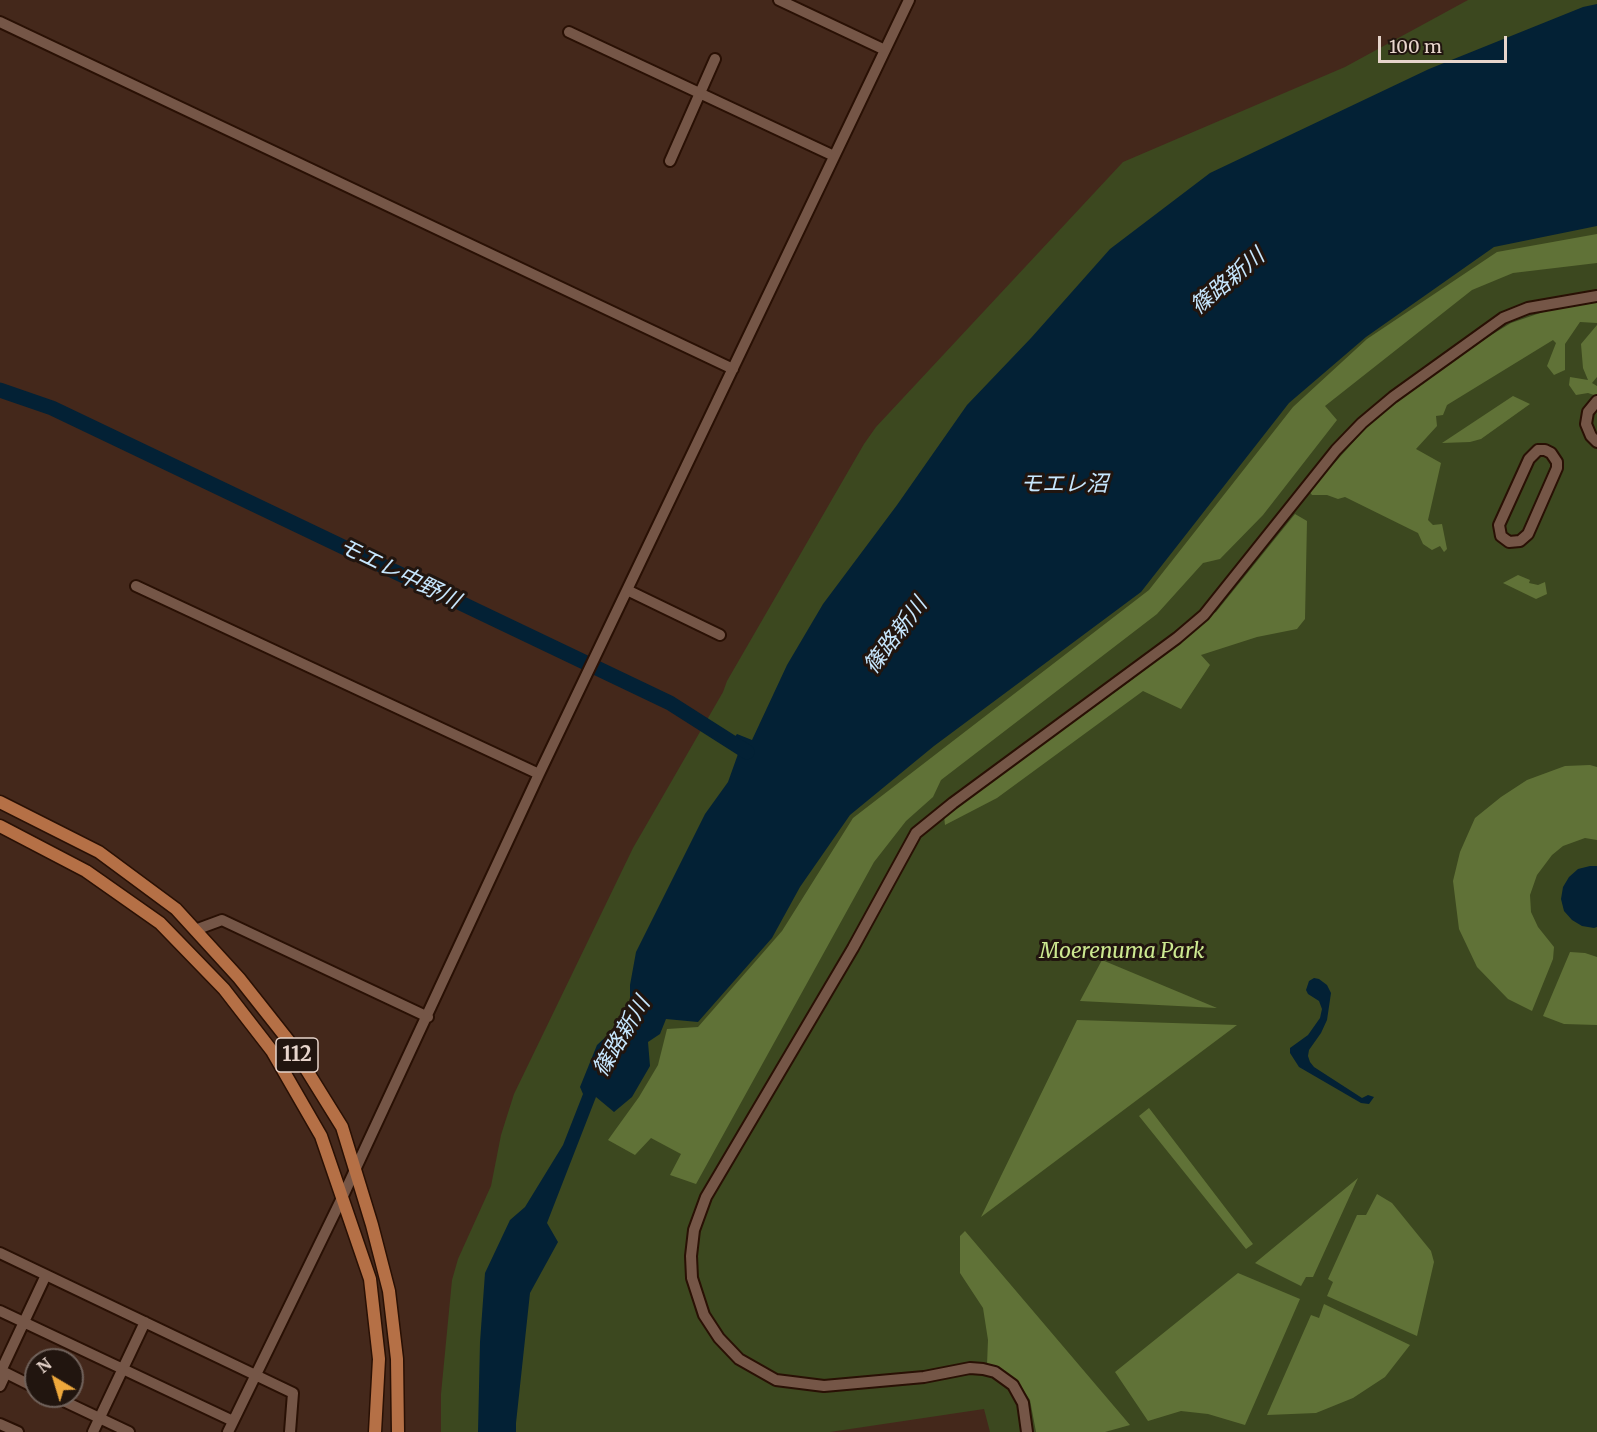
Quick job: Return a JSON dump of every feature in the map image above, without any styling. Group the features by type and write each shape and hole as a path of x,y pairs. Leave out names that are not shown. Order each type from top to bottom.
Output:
{"main road":[{"name":"112","path":"0,802 99,852 176,909 239,978 288,1040 342,1127 389,1291 397,1359 398,1432"},
{"name":"112","path":"0,826 86,871 160,922 224,989 272,1051 321,1136 370,1279 379,1359 375,1432"}],"street":[{"path":"779,0 885,50"},
{"path":"228,1432 428,1017 538,774 909,0"},
{"path":"0,22 733,369"},
{"path":"569,32 834,156"},
{"path":"670,161 715,59"},
{"path":"1027,1432 1023,1403 1013,1385 995,1372 970,1368 924,1377 824,1386 776,1380 739,1359 719,1338 704,1315 692,1278 691,1256 694,1230 706,1197 853,948 916,833 953,803 1177,638 1204,615 1336,450 1362,423 1393,397 1503,318 1528,308 1597,296"},
{"path":"1597,401 1588,412 1586,424 1590,436 1597,442"},
{"path":"1538,450 1545,450 1556,458 1557,468 1528,534 1520,541 1509,542 1501,536 1499,525 1529,459 1538,450"},
{"path":"136,586 538,774"},
{"path":"627,590 720,635"},
{"path":"195,930 222,920 428,1017"},
{"path":"0,1253 293,1393 290,1432"},
{"path":"0,1386 2,1371 46,1275"},
{"path":"0,1311 233,1421"},
{"path":"93,1432 145,1322"},
{"path":"2,1371 24,1382"},
{"path":"78,1408 129,1432"},
{"path":"0,1424 18,1432"}],"green space":[{"name":"Moerenuma Park","path":"1468,0 1597,0 1597,1432 990,1432 984,1409 830,1432 441,1432 441,1394 452,1280 458,1259 491,1186 501,1135 514,1094 633,848 723,692 727,681 876,427 1123,162 1345,67"},
{"path":"1597,234 1597,263 1513,273 1472,290 1325,406 1337,420 1263,515 1220,559 1203,563 1157,614 941,780 933,797 906,821 874,862 696,1184 670,1175 681,1154 651,1138 635,1155 608,1140 639,1097 658,1065 667,1029 698,1027 782,931 853,818 1149,590 1293,407 1367,339 1497,252"},
{"path":"1597,302 1597,323 1580,322 1565,344 1565,370 1554,375 1547,366 1556,343 1553,340 1447,405 1443,415 1436,416 1437,426 1416,449 1441,463 1428,520 1433,525 1442,524 1447,549 1444,552 1440,546 1432,550 1423,544 1418,533 1345,497 1338,499 1327,495 1312,495 1309,491 1377,416 1473,346 1511,323 1546,311"},
{"path":"1597,325 1597,377 1592,383 1597,386 1597,396 1588,393 1576,395 1569,385 1570,377 1588,380 1583,368 1581,344"},
{"path":"1513,396 1530,404 1481,439 1470,442 1442,443"},
{"path":"1295,514 1307,521 1305,619 1297,629 1257,637 1201,655 1210,665 1181,709 1143,691 997,798 945,825 944,816 1133,679 1198,620 1216,612"},
{"path":"1518,575 1530,580 1529,583 1538,585 1545,582 1547,594 1536,599 1503,583"},
{"path":"1565,766 1597,767 1597,840 1585,838 1563,846 1552,855 1537,875 1530,895 1531,912 1538,927 1554,947 1553,959 1532,1011 1508,999 1477,967 1459,929 1453,881 1460,852 1475,818 1527,780"},
{"path":"1570,952 1597,957 1597,1025 1564,1024 1543,1016"},
{"path":"1102,960 1217,1008 1080,1001"},
{"path":"1077,1020 1237,1025 981,1217"},
{"path":"1149,1108 1253,1244 1246,1249 1139,1116"},
{"path":"1358,1178 1313,1277 1306,1277 1301,1286 1255,1263"},
{"path":"1377,1194 1392,1203 1431,1251 1434,1262 1417,1336 1327,1296 1333,1282 1328,1279 1357,1215 1366,1215"},
{"path":"965,1231 1130,1425 1105,1432 1036,1432 1030,1400 1020,1385 1002,1370 987,1365 988,1340 983,1308 960,1273 960,1236"},
{"path":"1238,1273 1300,1299 1245,1425 1208,1414 1181,1411 1148,1421 1115,1372"},
{"path":"1324,1304 1410,1345 1385,1377 1353,1398 1316,1413 1267,1415 1311,1315 1319,1318"}],"water":[{"name":"モエレ沼","path":"1597,4 1597,226 1494,247 1366,337 1289,403 1141,592 934,746 850,815 800,887 772,938 698,1022 666,1019 660,1034 648,1042 650,1066 632,1097 614,1112 596,1097 547,1223 558,1242 530,1293 516,1432 478,1432 480,1342 485,1273 510,1220 525,1207 563,1145 583,1094 580,1087 597,1045 630,1014 630,985 636,952 705,814 728,782 738,754 727,747 737,734 752,740 787,665 823,604 897,505 967,405 1031,338 1110,249 1210,173 1429,69 1583,7"},
{"path":"1597,866 1597,927 1594,928 1582,926 1572,920 1564,911 1561,899 1563,887 1569,877 1578,869"},
{"path":"1314,978 1327,985 1331,993 1327,1020 1309,1050 1310,1062 1314,1067 1362,1098 1368,1095 1374,1097 1369,1104 1361,1103 1299,1067 1290,1053 1290,1048 1308,1035 1320,1018 1322,1009 1319,1001 1306,990 1309,981"}],"waterway":[{"name":"モエレ中野川","path":"0,390 52,408 670,703 747,752"}],"water label":[{"name":"篠路新川","path":"1228,282"},
{"name":"篠路新川","path":"896,636"},
{"name":"篠路新川","path":"622,1037"}]}
